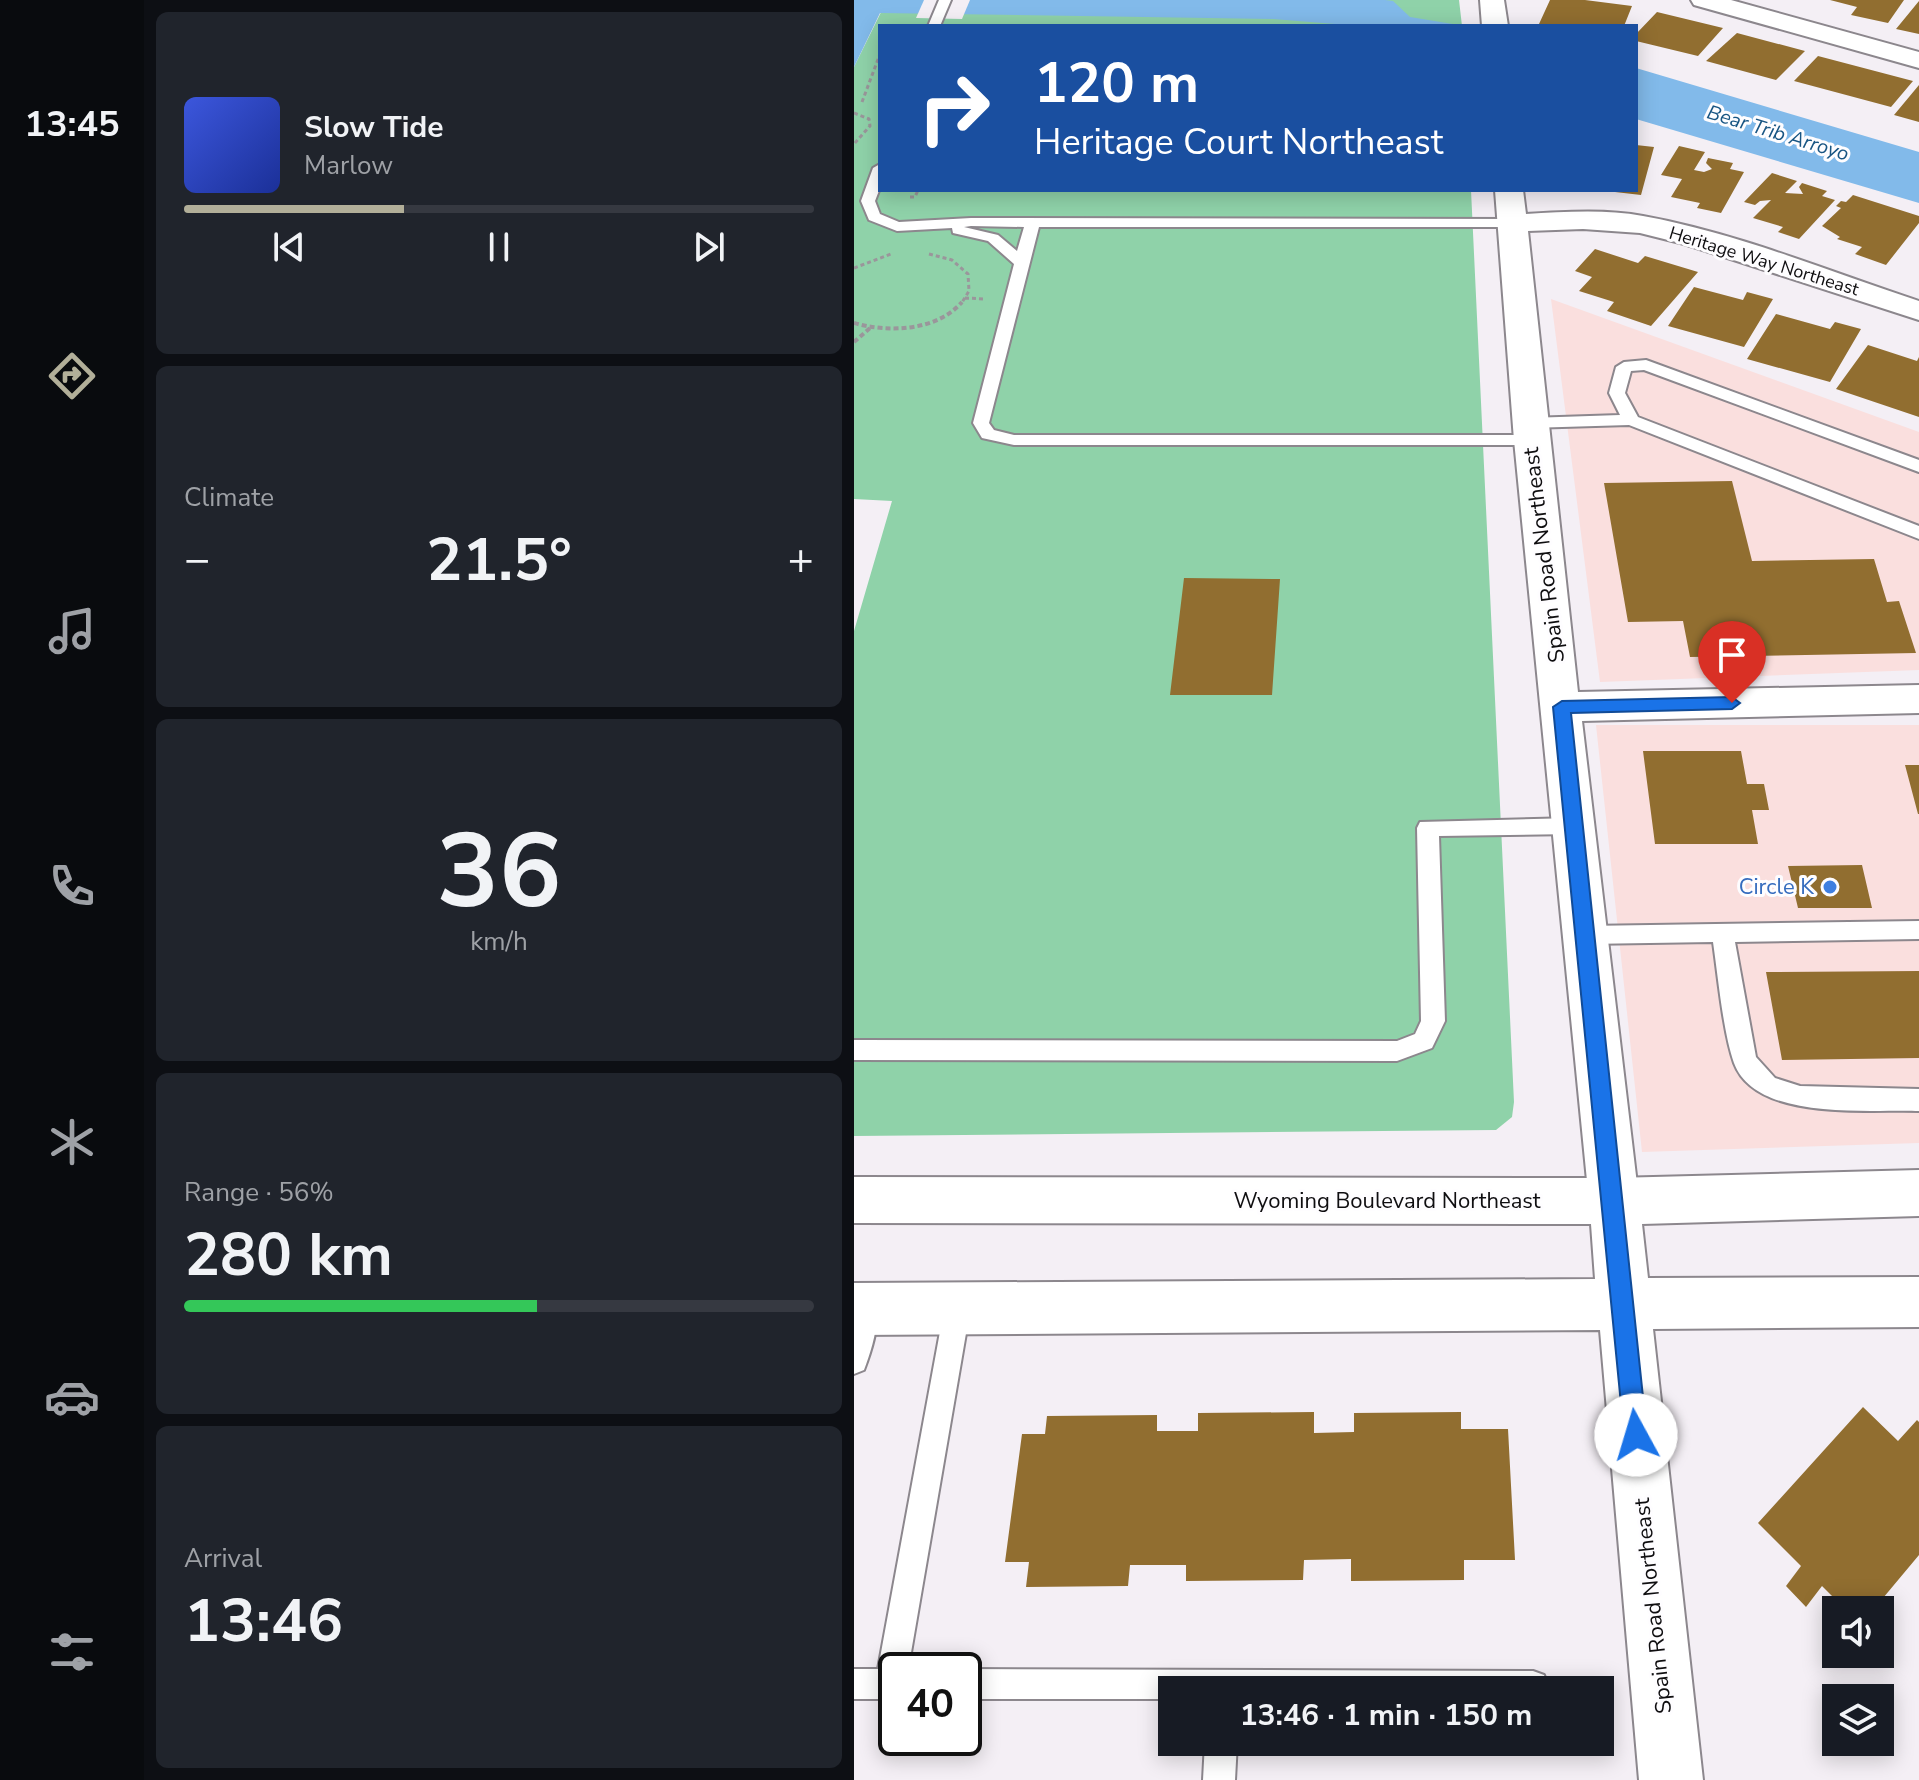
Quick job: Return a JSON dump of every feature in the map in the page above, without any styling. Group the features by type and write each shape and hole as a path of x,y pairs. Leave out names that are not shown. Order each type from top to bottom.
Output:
{"street":[{"path":"1492,0 1495,24"},
{"path":"1703,0 1919,60"},
{"name":"Heritage Way Northeast","path":"1510,206 1583,220 1640,224 1694,237 1919,311"},
{"name":"Spain Road Northeast","path":"1510,206 1530,432 1614,1201 1671,1780"},
{"path":"1562,707 1919,699"},
{"name":"Wyoming Boulevard Northeast","path":"854,1200 1614,1201 1919,1193"},
{"path":"860,1309 1919,1302"}],"lane":[{"path":"935,24 945,0"},
{"path":"878,174 868,201 874,217 897,227 971,222 1032,224 1510,206"},
{"path":"1032,224 981,423 988,434 1014,440 1530,432 1631,420 1919,533"},
{"path":"921,226 962,230 993,238 1022,263"},
{"path":"1631,420 1617,393 1624,367 1646,365 1919,466"},
{"path":"854,1050 1397,1051 1424,1041 1433,1021 1428,828 1574,826"},
{"path":"1586,935 1919,930"},
{"path":"1722,932 1745,1061 1767,1085 1800,1097 1919,1100"},
{"path":"854,1361 860,1309"},
{"path":"898,1652 957,1310"},
{"path":"854,1684 878,1684"},
{"path":"982,1684 1158,1686"},
{"path":"1219,1780 1220,1756"}],"path":[{"path":"862,102 878,59"},
{"path":"854,144 870,126 869,119 856,114"},
{"path":"854,323 891,329 922,324 944,315 962,302 969,292 968,274 952,260 925,253"},
{"path":"854,268 871,259 898,254"},
{"path":"854,342 871,328"}],"shaded area":[{"path":"1551,299 1919,432 1919,670 1600,682"},
{"path":"1596,725 1919,725 1919,1143 1642,1152"}],"green space":[{"path":"887,0 1459,0 1462,24 878,24 878,192 1471,192 1514,1102 1512,1117 1496,1130 854,1136 854,631 892,501 854,499 854,67"}],"water":[{"path":"854,0 1385,0 1393,1 1410,17 1453,24 880,13 854,67"},
{"name":"Bear Trib Arroyo","path":"1638,69 1919,152 1919,203 1638,120"}],"pier":[{"path":"924,0 970,0 962,19 916,18"}],"building":[{"path":"1550,0 1585,0 1632,6 1625,24 1539,24"},
{"path":"1830,0 1904,0 1888,23 1851,15 1857,7"},
{"path":"1919,1 1919,34 1896,29"},
{"path":"1657,12 1723,28 1698,56 1638,41 1638,32"},
{"path":"1737,33 1805,51 1776,80 1706,61"},
{"path":"1818,56 1913,81 1891,107 1794,81"},
{"path":"1919,85 1919,122 1894,115"},
{"path":"1638,145 1654,147 1641,195 1615,192 1638,192"},
{"path":"1679,146 1705,152 1694,170 1704,172 1712,169 1706,163 1708,158 1733,163 1730,169 1744,172 1721,213 1697,208 1700,203 1671,197 1682,179 1661,175"},
{"path":"1772,173 1797,181 1785,193 1803,194 1799,187 1802,183 1827,191 1822,196 1835,200 1799,239 1778,232 1783,227 1753,218 1771,200 1755,205 1744,202"},
{"path":"1853,195 1919,216 1919,223 1886,265 1855,254 1862,247 1837,239 1840,237 1822,226 1841,208 1836,206 1841,201 1846,202"},
{"path":"1595,249 1638,263 1645,256 1698,272 1651,326 1607,311 1614,302 1579,291 1592,277 1575,271"},
{"path":"1694,287 1743,300 1747,292 1773,299 1744,347 1668,326"},
{"path":"1776,314 1830,329 1835,322 1861,329 1830,382 1747,359"},
{"path":"1868,345 1917,361 1919,357 1919,417 1836,389"},
{"path":"1732,481 1752,561 1874,559 1887,602 1899,601 1916,653 1690,657 1683,621 1628,622 1604,483"},
{"path":"1184,578 1280,579 1272,695 1170,695"},
{"path":"1643,751 1741,751 1747,784 1764,784 1769,810 1752,810 1758,844 1655,844"},
{"path":"1905,765 1919,765 1919,814 1918,814"},
{"name":"Circle K","path":"1862,865 1872,908 1798,908 1788,866"},
{"path":"1919,971 1919,1058 1782,1060 1766,972"},
{"path":"1863,1407 1898,1441 1917,1420 1919,1422 1919,1555 1885,1596 1832,1596 1822,1586 1806,1607 1786,1586 1801,1566 1758,1523"},
{"path":"1314,1412 1314,1433 1354,1432 1354,1413 1461,1412 1461,1429 1508,1429 1515,1560 1464,1560 1464,1580 1351,1581 1351,1559 1304,1560 1303,1580 1186,1581 1186,1565 1130,1565 1128,1586 1026,1587 1029,1562 1005,1562 1022,1434 1045,1434 1047,1416 1157,1415 1157,1431 1198,1431 1198,1413"}],"place":[{"name":"Circle K","path":"1830,887"}],"route":[{"path":"1636,1435 1562,707 1732,703"}]}
